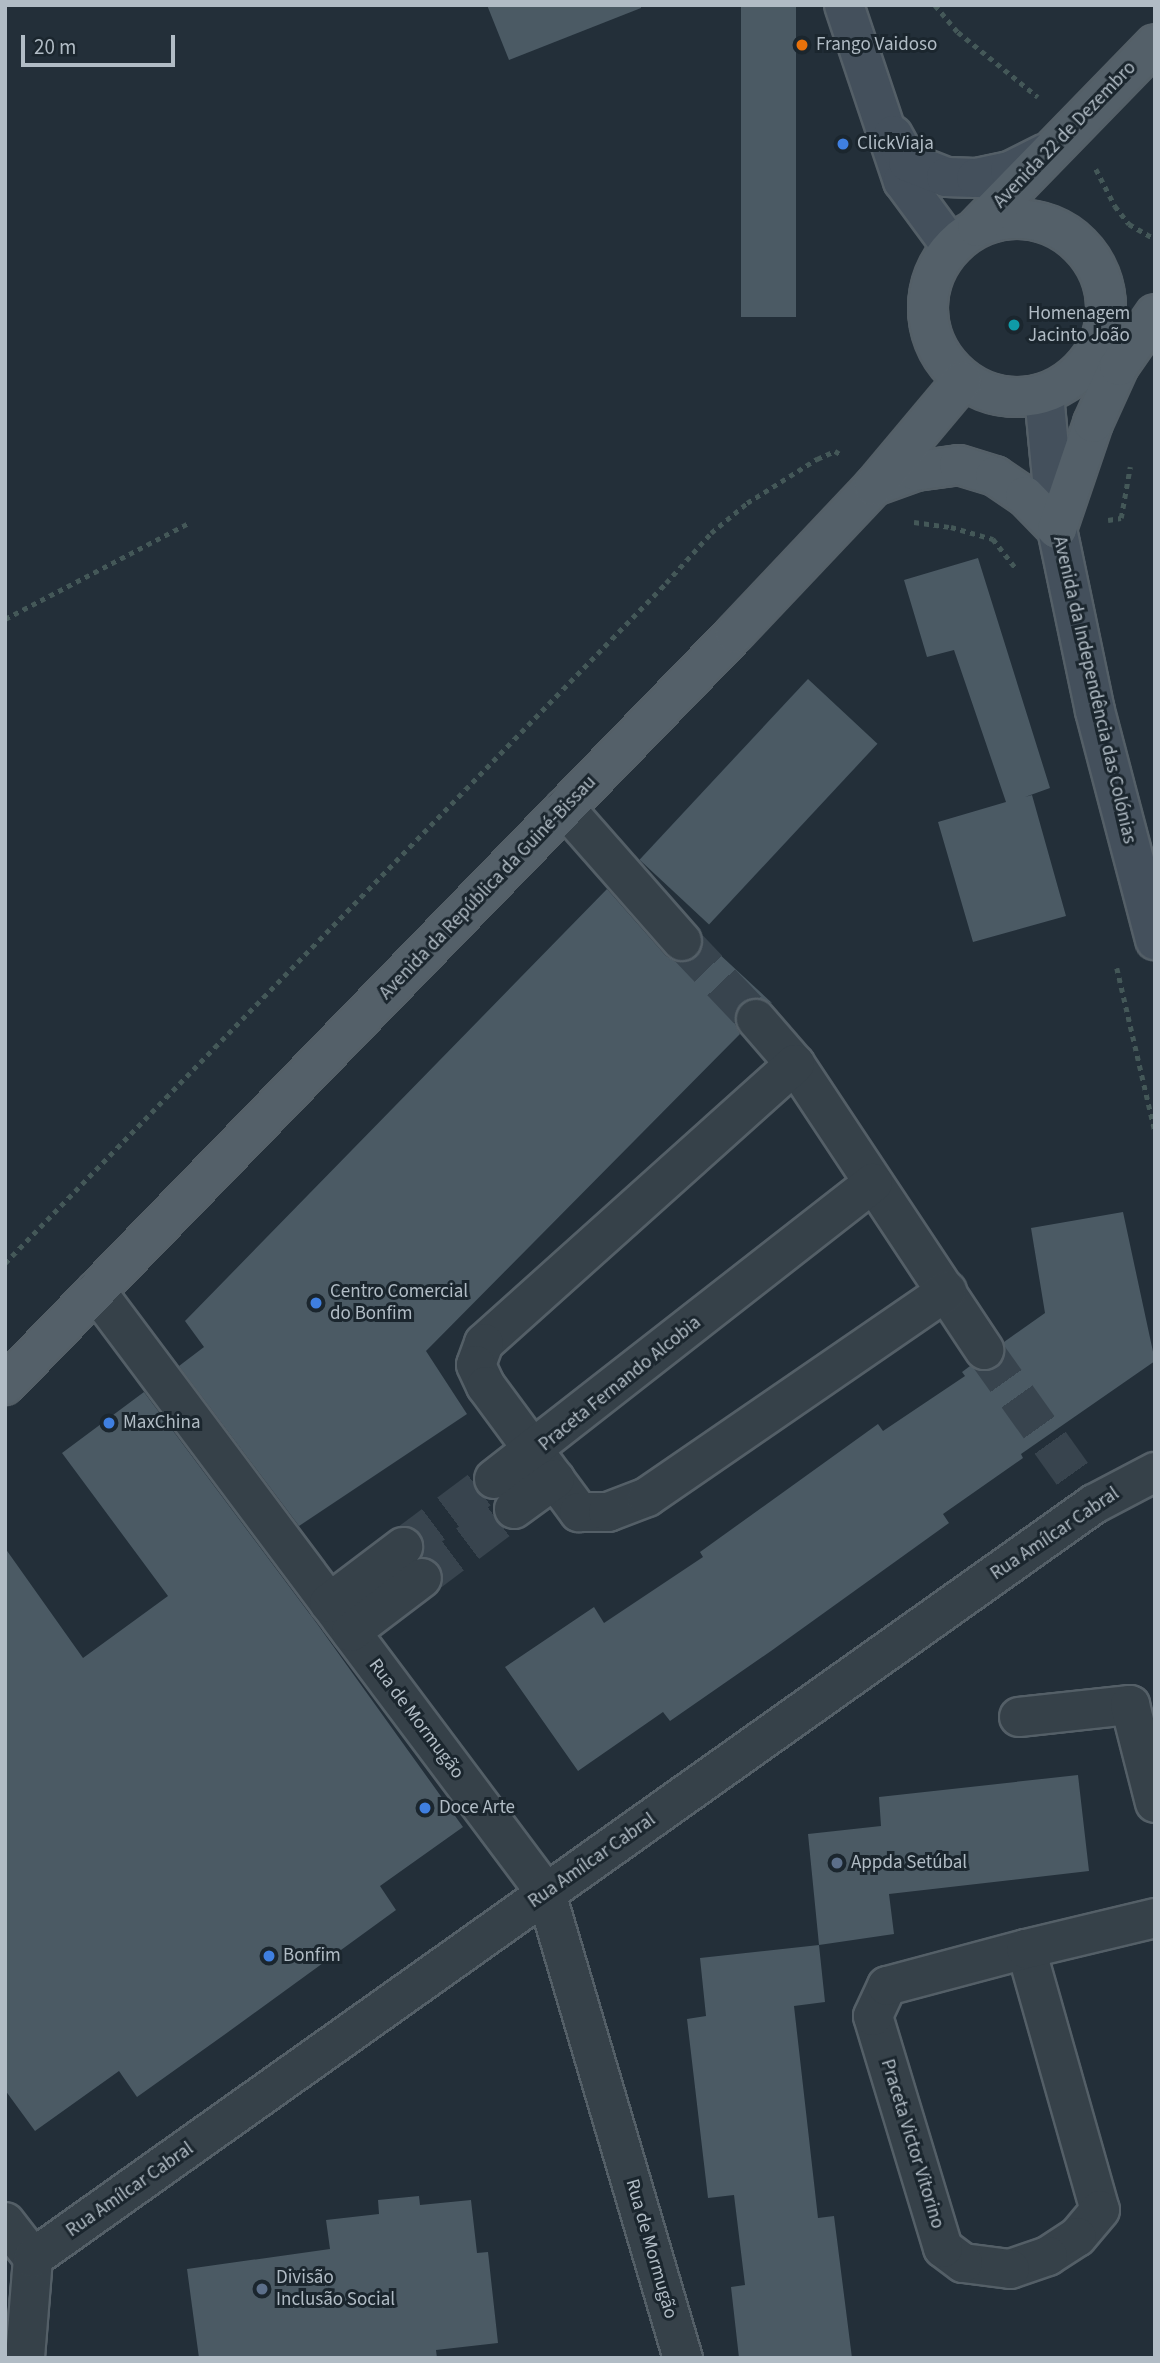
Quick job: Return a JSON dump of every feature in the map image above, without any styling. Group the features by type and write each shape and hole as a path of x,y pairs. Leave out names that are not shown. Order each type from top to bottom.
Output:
{"main road":[{"path":"844,5 903,181 964,237"},
{"name":"Avenida 22 de Dezembro","path":"964,237 1155,44"},
{"path":"877,105 908,162 946,177 976,178 1010,171 1046,153"},
{"path":"1082,372 1102,341 1107,305 1100,270 1078,241 1047,223 1011,218 964,237 930,278 926,316 937,353 962,381 1002,397 1044,395 1082,372 1155,304"},
{"path":"874,486 916,471 959,465 995,476 1025,496 1057,529 1093,423 1119,366 1155,314"},
{"name":"Avenida da República da Guiné-Bissau","path":"5,1385 874,486 962,381"},
{"name":"Avenida da Independência das Colónias","path":"1044,395 1057,529 1095,711 1155,940"}],"street":[{"path":"565,808 682,941"},
{"path":"756,1018 795,1064 984,1350"},
{"path":"504,1494 544,1464 486,1386 475,1365 485,1343 795,1064"},
{"name":"Praceta Fernando Alcobia","path":"873,1183 544,1464 579,1512 608,1512 647,1497 947,1291"},
{"name":"Rua de Mormugão","path":"96,1291 547,1893 683,2358"},
{"name":"Rua Amílcar Cabral","path":"33,2258 1094,1504 1155,1472"},
{"path":"340,1617 413,1562"},
{"path":"1019,1717 1130,1705 1155,1803"},
{"path":"1026,1949 1155,1918"},
{"name":"Praceta Victor Vitorino","path":"1026,1949 1100,2210 1077,2237 1048,2256 1010,2269 963,2263 943,2248 873,2016 887,1986 1026,1949"},
{"path":"5,2221 33,2258 25,2358"}],"path":[{"path":"5,1263 647,603 711,533 747,503 835,451 845,456 905,521 951,527 993,539 1005,551 1020,575"},
{"path":"5,618 189,523"},
{"path":"1115,959 1155,1131"}],"building":[{"path":"487,5 641,5 641,8 509,60"},
{"path":"741,5 796,5 796,317 741,317"},
{"path":"978,558 1050,788 1025,797 1032,795 1066,916 973,942 938,822 1006,802 954,650 927,657 904,580"},
{"path":"808,679 877,744 709,924 640,860"},
{"path":"607,889 666,956 676,962 687,962 697,957 703,939 772,1003 753,997 741,1003 734,1022 740,1034 426,1351 467,1414 299,1526 179,1366 204,1347 185,1321"},
{"path":"1123,1212 1155,1361 1021,1454 1023,1458 943,1514 949,1523 771,1651 670,1721 663,1712 578,1771 505,1667 594,1607 604,1623 703,1557 700,1552 878,1424 883,1431 965,1376 962,1372 970,1366 985,1372 997,1368 1004,1359 1004,1342 1045,1313 1031,1228"},
{"path":"144,1392 318,1625 463,1827 380,1886 396,1910 137,2097 119,2071 35,2131 5,2090 5,1548 83,1658 168,1596 62,1453"},
{"path":"1078,1775 1089,1871 889,1894 894,1934 819,1945 808,1834 881,1826 879,1797"},
{"path":"819,1945 825,2002 794,2006 818,2218 834,2216 852,2358 739,2358 731,2287 745,2285 734,2195 708,2198 687,2019 706,2016 700,1958"},
{"path":"419,2196 420,2205 471,2200 477,2253 488,2252 498,2343 436,2350 437,2358 199,2358 187,2269 330,2249 326,2220 379,2214 378,2200"}],"tunnel":[{"path":"682,941 756,1019"},
{"path":"984,1350 1094,1504"},
{"path":"403,1547 494,1479"},
{"path":"422,1578 514,1509"}],"place":[{"name":"Frango Vaidoso","path":"802,45"},
{"name":"ClickViaja","path":"843,144"},
{"name":"Homenagem Jacinto João","path":"1014,325"},
{"name":"Centro Comercial do Bonfim","path":"316,1303"},
{"name":"MaxChina","path":"109,1423"},
{"name":"Doce Arte","path":"425,1808"},
{"name":"Appda Setúbal","path":"837,1863"},
{"name":"Bonfim","path":"269,1956"},
{"name":"Divisão Inclusão Social","path":"262,2289"}]}
